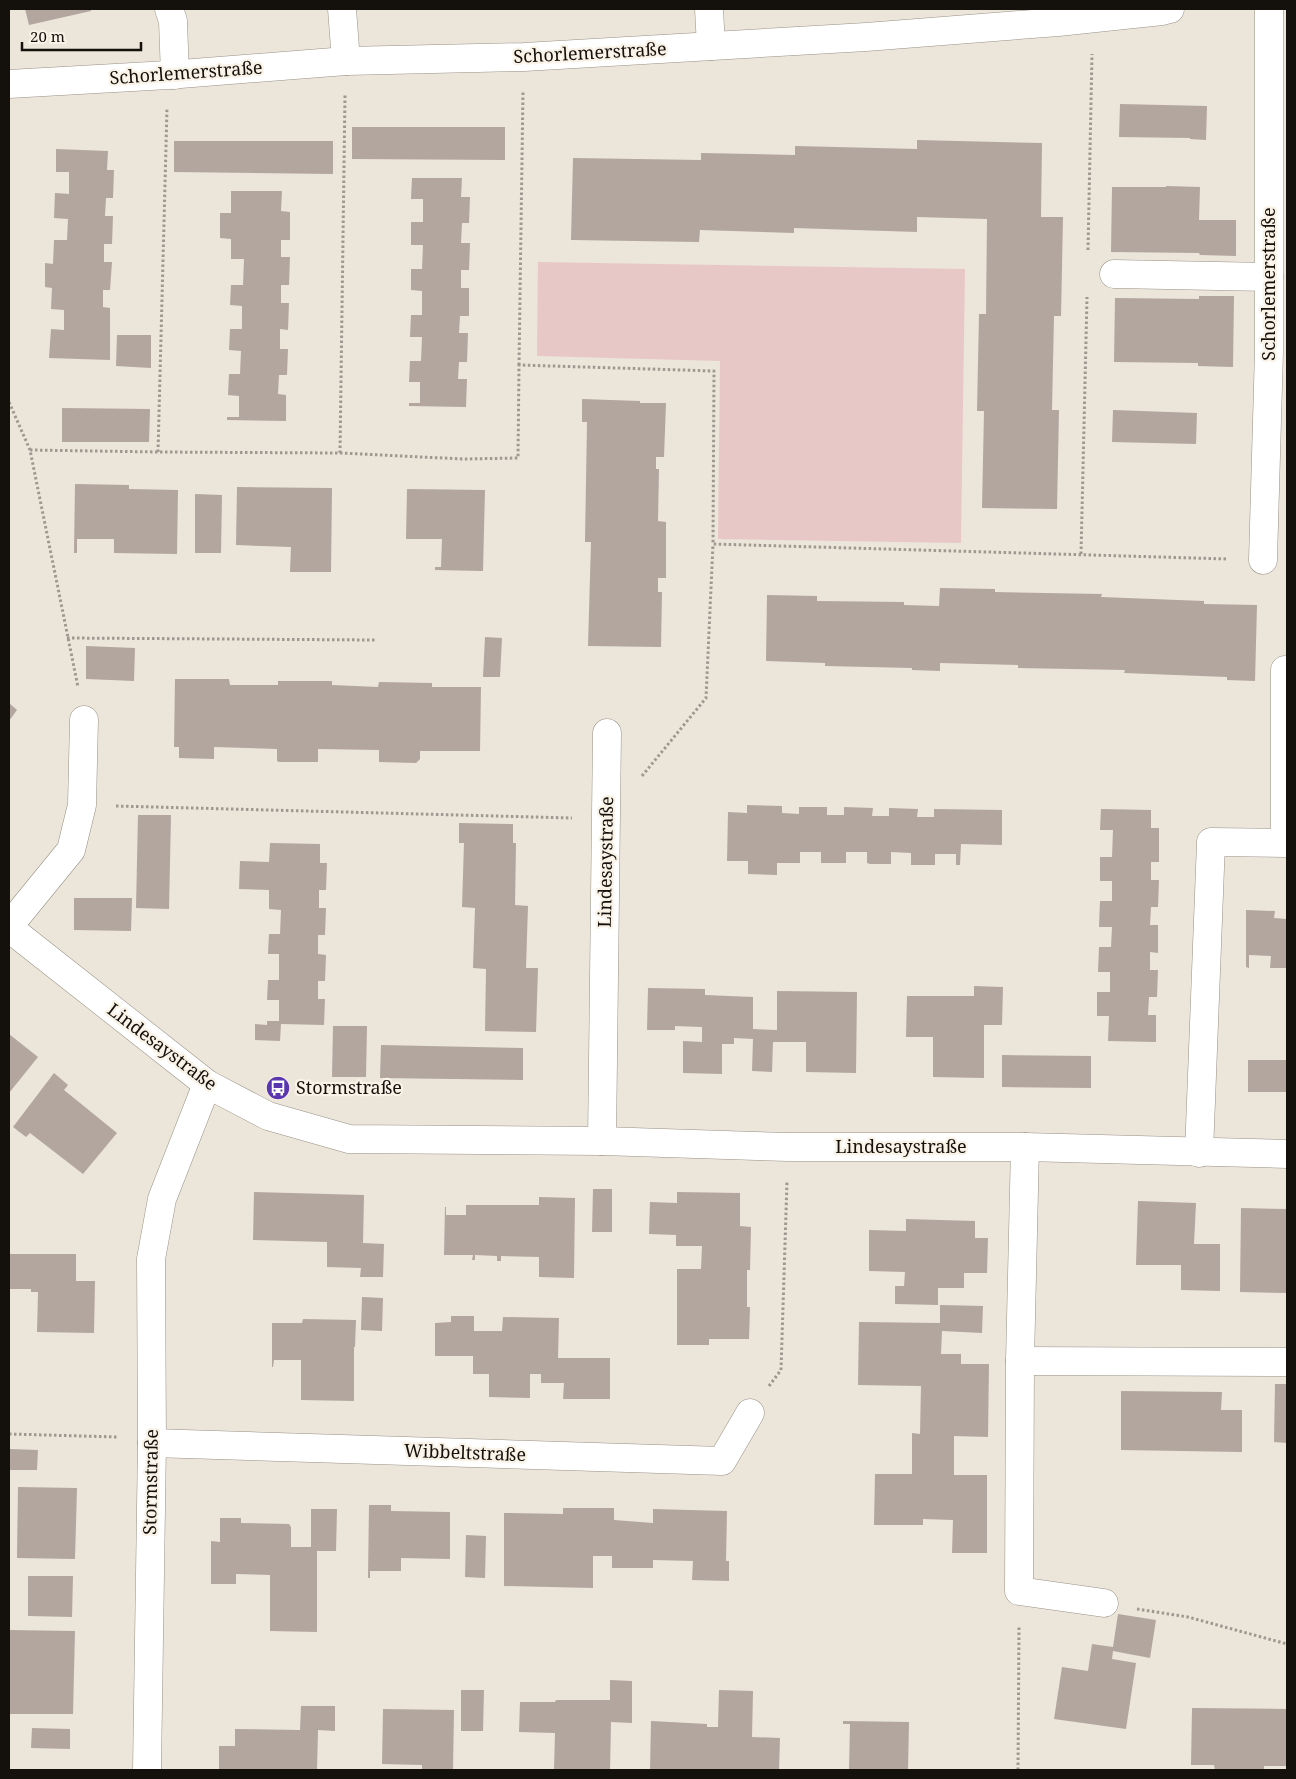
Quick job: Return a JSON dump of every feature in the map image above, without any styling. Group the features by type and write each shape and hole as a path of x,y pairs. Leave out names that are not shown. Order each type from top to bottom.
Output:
{"street":[{"path":"169,9 173,21 172,75"},
{"path":"342,9 346,61"},
{"path":"709,9 711,46"},
{"name":"Schorlemerstraße","path":"9,84 172,75 346,61 524,58 866,37 1103,13 1162,11 1170,9"},
{"name":"Schorlemerstraße","path":"1263,560 1269,351 1269,9"},
{"path":"1114,274 1269,277"},
{"path":"1199,1152 1211,842 1286,843 1286,670"},
{"name":"Lindesaystraße","path":"84,720 82,805 71,850 9,927 208,1084 268,1116 349,1139 602,1141 788,1147 1025,1147 1287,1154"},
{"name":"Lindesaystraße","path":"602,1141 607,733"},
{"name":"Stormstraße","path":"147,1770 152,1443 152,1259 162,1199 208,1084"},
{"path":"1025,1147 1020,1361 1020,1591 1104,1603"},
{"path":"1020,1361 1287,1362"},
{"name":"Wibbeltstraße","path":"152,1443 722,1461 750,1413"}],"path":[{"path":"30,450 340,453 463,459 518,458 524,58"},
{"path":"340,453 346,61"},
{"path":"158,452 172,75"},
{"path":"82,805 607,819 706,698 713,544 714,371 519,365"},
{"path":"9,402 30,450 84,720"},
{"path":"713,544 1263,560"},
{"path":"67,638 375,640"},
{"path":"750,1413 781,1370 788,1147"},
{"path":"9,1434 110,1436 152,1443"},
{"path":"1018,1770 1020,1591"},
{"path":"1104,1603 1188,1616 1287,1644"}],"shaded area":[{"path":"538,262 965,269 961,543 718,539 720,361 537,356"}],"building":[{"path":"25,9 91,9 91,11 29,25"},
{"path":"1120,104 1207,106 1206,140 1119,137"},
{"path":"352,127 505,127 505,160 352,159"},
{"path":"917,140 1042,143 1041,217 1063,217 1061,316 1054,316 1052,410 1059,410 1057,509 982,508 984,411 977,411 979,314 986,314 987,219 917,217 917,232 794,228 794,233 700,230 699,242 571,240 573,158 701,160 701,153 795,155 795,146 917,149"},
{"path":"174,141 333,141 333,174 174,172"},
{"path":"56,149 108,151 107,170 114,170 113,198 106,198 105,216 113,216 112,244 104,244 104,262 112,262 110,290 103,290 103,307 110,308 110,360 49,358 51,329 64,330 64,310 51,309 52,288 45,287 45,263 53,264 54,240 67,240 68,219 54,218 55,193 69,194 69,172 56,172"},
{"path":"412,178 462,178 461,197 470,197 469,223 462,223 461,243 470,243 469,270 461,270 461,288 469,288 469,316 460,316 459,333 468,333 467,362 459,362 458,379 467,379 466,407 409,406 409,403 420,403 420,382 409,382 410,361 421,361 422,337 410,337 411,315 422,315 422,291 411,290 411,269 422,269 423,245 411,245 411,222 423,222 423,199 411,199"},
{"path":"1112,187 1200,187 1199,220 1236,220 1236,256 1200,255 1199,253 1111,252"},
{"path":"231,191 282,191 281,211 290,212 290,240 281,240 281,257 290,257 289,285 281,285 281,303 289,303 288,330 280,329 280,349 288,349 287,375 279,375 278,394 286,395 286,421 227,420 227,417 239,417 239,396 228,395 229,374 240,374 241,351 229,350 230,329 242,329 242,306 230,305 231,285 243,285 244,259 231,259 231,239 220,238 220,213 231,213"},
{"path":"1199,296 1234,296 1233,367 1198,366 1198,363 1114,362 1115,298 1199,299"},
{"path":"117,335 151,335 151,368 116,366"},
{"path":"582,399 666,403 664,457 656,457 656,469 659,469 658,521 666,522 666,578 658,578 658,592 662,592 661,647 588,646 591,542 585,542 587,422 582,422"},
{"path":"62,408 150,409 149,442 62,442"},
{"path":"1113,410 1197,413 1196,444 1112,442"},
{"path":"75,484 129,485 129,489 178,490 177,554 114,553 114,539 77,539 77,553 74,553"},
{"path":"237,487 332,488 331,572 290,572 291,547 236,545"},
{"path":"407,489 485,490 483,571 435,570 435,567 441,567 442,539 406,539"},
{"path":"195,494 222,495 221,553 195,553"},
{"path":"940,588 995,589 995,592 1102,594 1101,597 1204,601 1204,604 1257,605 1255,681 1227,680 1227,677 1124,673 1125,670 1018,668 1018,665 940,663 940,671 912,670 912,668 825,666 825,663 766,661 767,595 817,596 817,601 904,602 904,605 939,606"},
{"path":"485,637 502,638 500,677 483,677"},
{"path":"86,646 135,648 134,681 86,679"},
{"path":"175,679 229,679 230,685 278,685 278,681 332,681 332,685 378,687 379,682 432,683 432,687 481,687 480,751 420,751 420,759 416,763 379,762 379,750 318,749 318,762 279,762 277,761 277,749 214,747 214,759 179,758 179,747 174,747"},
{"path":"9,703 17,710 9,721"},
{"path":"747,805 782,806 782,813 799,814 799,807 827,807 827,815 844,815 844,807 873,808 872,816 889,816 889,808 918,809 917,817 934,817 934,809 1002,810 1002,845 961,844 960,865 956,865 956,854 935,854 935,865 911,865 911,853 891,852 891,864 870,864 867,863 867,852 846,852 846,863 821,863 821,852 800,852 800,863 777,863 777,875 748,874 748,861 727,861 728,812 747,813"},
{"path":"1101,809 1151,810 1151,828 1159,828 1159,862 1151,862 1151,880 1159,880 1158,907 1151,907 1150,925 1158,925 1158,953 1150,952 1150,970 1158,970 1157,997 1149,997 1148,1015 1156,1015 1156,1042 1108,1041 1109,1016 1097,1016 1097,992 1110,992 1110,972 1098,972 1099,947 1111,947 1112,927 1099,927 1100,901 1112,901 1112,881 1100,881 1100,857 1112,857 1113,830 1100,830"},
{"path":"138,815 171,815 169,909 136,908"},
{"path":"459,823 513,824 513,843 516,843 515,905 528,906 526,968 538,968 536,1032 485,1031 486,969 473,968 475,908 462,907 464,843 459,843"},
{"path":"270,843 320,844 320,863 327,863 326,890 319,890 319,908 326,908 325,935 318,935 318,954 326,955 325,981 318,981 318,999 325,999 324,1025 281,1024 280,1041 255,1040 255,1024 267,1025 267,1021 279,1021 279,1000 267,1000 268,980 279,980 279,954 268,954 269,934 280,934 281,910 269,909 269,890 239,889 240,861 269,862"},
{"path":"74,898 132,898 131,931 74,930"},
{"path":"1246,910 1275,911 1274,918 1287,919 1287,968 1270,968 1271,956 1249,955 1249,968 1246,967"},
{"path":"974,986 1003,987 1002,1025 984,1025 984,1078 933,1077 933,1037 906,1037 907,996 974,996"},
{"path":"648,988 705,989 705,995 753,997 753,1029 777,1030 777,991 857,992 856,1073 806,1072 806,1042 773,1042 772,1072 752,1071 753,1039 734,1038 734,1044 722,1044 722,1074 683,1073 683,1041 702,1042 702,1027 675,1026 675,1030 647,1030"},
{"path":"333,1026 367,1026 366,1077 332,1077"},
{"path":"9,1034 38,1057 9,1093"},
{"path":"381,1045 523,1048 523,1080 380,1078"},
{"path":"1002,1055 1091,1056 1091,1088 1002,1087"},
{"path":"1248,1060 1287,1060 1287,1092 1248,1092"},
{"path":"54,1073 68,1085 64,1090 117,1133 83,1174 30,1133 26,1137 13,1127"},
{"path":"593,1189 612,1189 612,1232 592,1232"},
{"path":"254,1192 364,1195 363,1243 384,1244 383,1277 360,1277 361,1268 327,1267 327,1242 253,1240"},
{"path":"677,1192 740,1193 740,1226 751,1227 750,1270 747,1270 747,1307 750,1307 749,1339 709,1339 709,1345 677,1345 677,1269 701,1269 702,1246 676,1246 676,1235 649,1234 650,1202 677,1203"},
{"path":"539,1197 575,1198 574,1278 539,1277 539,1257 501,1256 501,1261 497,1261 497,1256 475,1255 475,1260 472,1260 473,1255 444,1255 445,1207 446,1215 466,1215 466,1205 539,1205"},
{"path":"1138,1201 1196,1203 1194,1244 1220,1244 1220,1291 1181,1290 1181,1265 1136,1265"},
{"path":"1241,1208 1287,1209 1287,1293 1240,1292"},
{"path":"906,1219 975,1221 975,1238 988,1238 987,1273 964,1273 964,1288 938,1288 938,1305 895,1304 895,1286 904,1286 905,1272 869,1271 869,1230 906,1231"},
{"path":"9,1254 76,1254 76,1281 95,1281 94,1333 37,1332 38,1292 31,1292 31,1289 9,1289"},
{"path":"362,1297 383,1298 382,1331 361,1330"},
{"path":"940,1305 983,1306 982,1333 942,1331 941,1354 961,1354 961,1364 989,1364 988,1437 954,1436 954,1475 987,1475 987,1553 952,1553 953,1520 923,1519 923,1525 874,1525 875,1474 912,1474 912,1433 920,1434 921,1386 858,1385 859,1322 940,1323"},
{"path":"451,1316 474,1316 474,1331 502,1331 503,1317 559,1318 558,1358 610,1358 610,1399 563,1399 564,1383 541,1383 541,1374 530,1374 530,1398 489,1397 489,1374 473,1374 473,1356 435,1356 435,1323 451,1322"},
{"path":"303,1319 356,1320 354,1401 301,1400 301,1360 274,1360 272,1367 272,1323 302,1323"},
{"path":"1275,1384 1287,1384 1287,1443 1274,1442"},
{"path":"1121,1391 1222,1392 1221,1410 1242,1410 1242,1452 1121,1450"},
{"path":"9,1449 38,1450 37,1470 9,1470"},
{"path":"18,1487 77,1488 75,1559 17,1558"},
{"path":"369,1505 391,1505 391,1511 450,1512 450,1559 401,1558 401,1571 370,1571 370,1578 368,1578"},
{"path":"563,1508 614,1508 614,1520 653,1523 653,1509 727,1511 726,1561 729,1561 729,1581 692,1580 693,1561 653,1560 653,1568 612,1568 612,1556 593,1556 593,1588 504,1586 504,1513 563,1514"},
{"path":"311,1509 337,1509 336,1551 317,1551 317,1632 270,1631 270,1575 236,1574 236,1584 211,1584 211,1541 220,1542 220,1518 241,1518 241,1523 289,1524 291,1527 291,1547 311,1547"},
{"path":"466,1535 486,1536 485,1578 465,1577"},
{"path":"28,1576 73,1576 72,1617 28,1616"},
{"path":"1118,1614 1156,1620 1150,1658 1113,1651 1112,1659 1136,1663 1126,1729 1054,1719 1062,1667 1088,1671 1092,1644 1113,1647"},
{"path":"9,1630 75,1631 73,1714 9,1714"},
{"path":"610,1680 632,1681 632,1723 611,1722 610,1770 554,1770 555,1733 519,1732 520,1702 610,1700"},
{"path":"461,1690 484,1690 483,1731 461,1731"},
{"path":"719,1690 753,1691 752,1737 780,1738 779,1770 650,1770 651,1721 707,1724 707,1727 718,1727"},
{"path":"301,1706 335,1706 335,1731 318,1730 317,1770 219,1770 219,1746 235,1746 235,1729 300,1730"},
{"path":"1192,1708 1287,1709 1287,1766 1264,1766 1264,1770 1215,1770 1214,1765 1191,1765"},
{"path":"383,1709 454,1710 453,1770 422,1770 422,1765 382,1764"},
{"path":"843,1721 909,1722 908,1770 849,1770 850,1724 843,1724"},
{"path":"32,1728 70,1729 70,1749 31,1748"}],"place":[{"name":"Stormstraße","path":"278,1088"}]}
